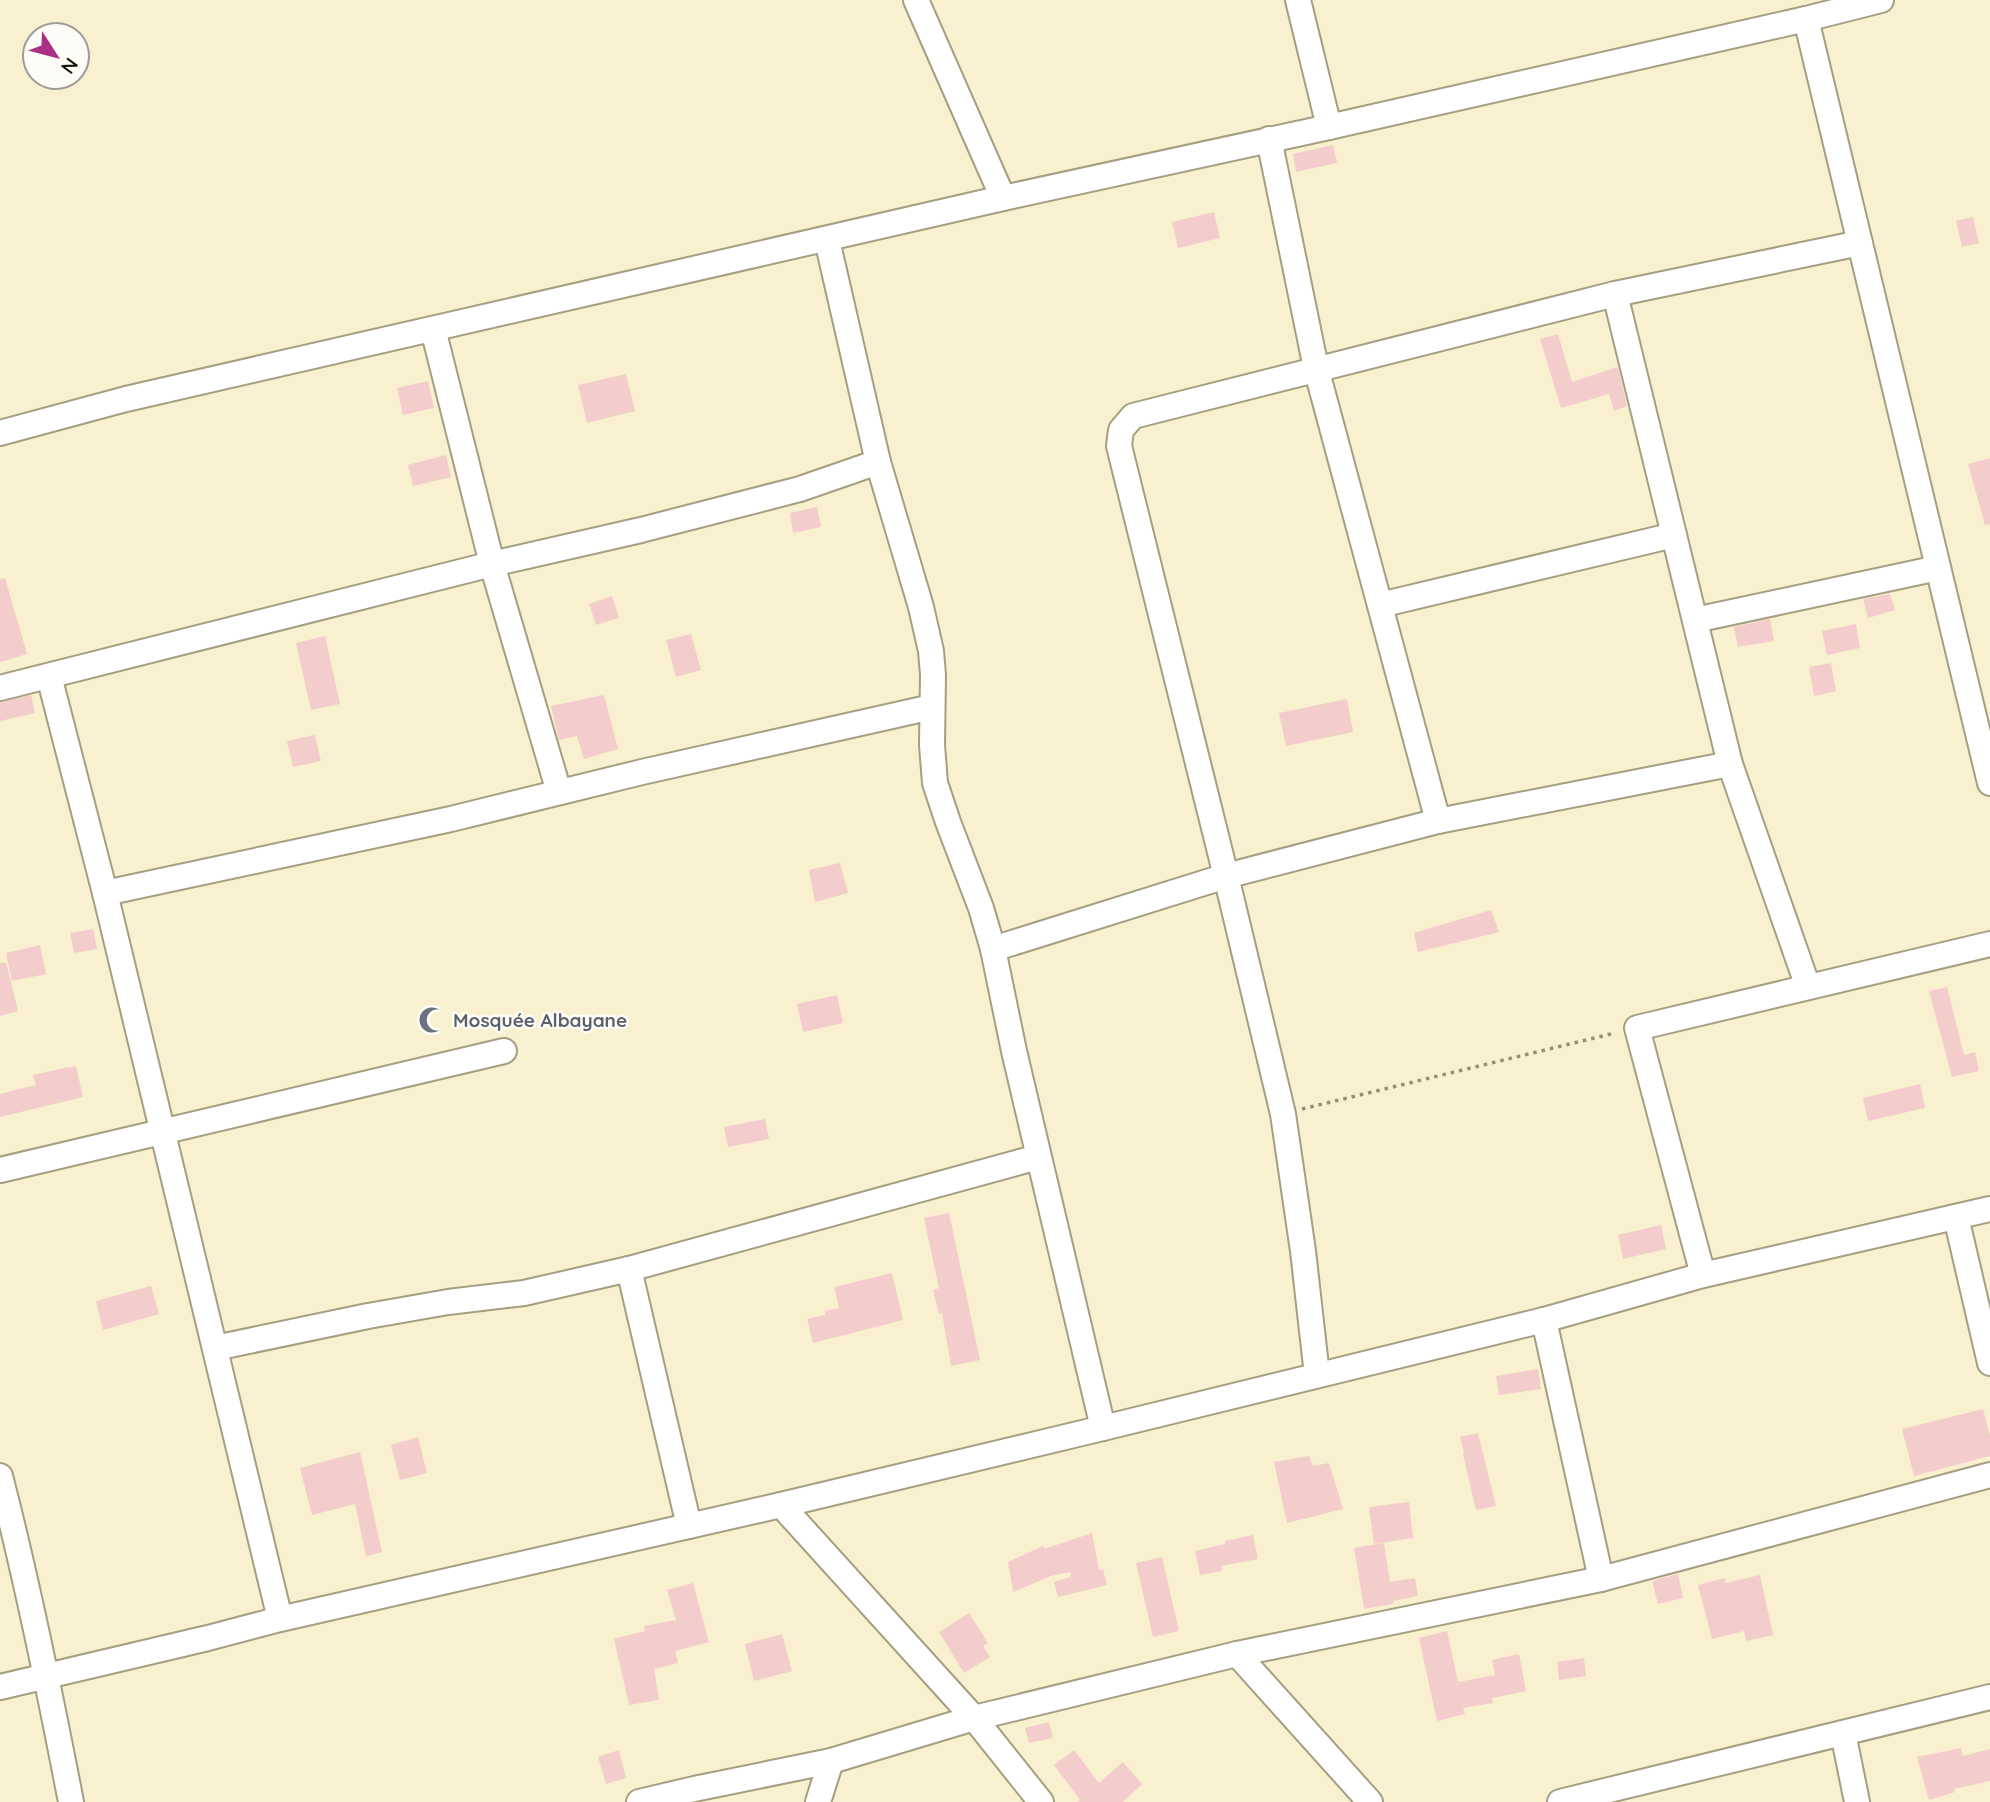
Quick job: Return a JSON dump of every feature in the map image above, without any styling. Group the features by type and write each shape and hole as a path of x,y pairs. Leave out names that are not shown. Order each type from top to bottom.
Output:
{"street":[{"path":"916,0 1003,198"},
{"path":"1298,0 1329,127"},
{"path":"0,433 126,399 1881,0"},
{"path":"1806,19 1990,783"},
{"path":"1269,139 1316,369 1438,821"},
{"path":"827,240 878,462 911,570 931,651 935,783 981,908 993,949 1038,1157 1103,1429"},
{"path":"1317,1375 1303,1251 1283,1114 1119,446 1121,430 1133,416 1316,369 1615,294 1860,243"},
{"path":"1615,294 1730,764 1808,987"},
{"path":"433,330 492,564 559,792"},
{"path":"0,688 492,564 641,530 800,489 878,462"},
{"path":"1380,604 1674,535"},
{"path":"1695,621 1938,568"},
{"path":"49,676 105,894 281,1619"},
{"path":"105,894 451,819 932,707"},
{"path":"993,949 1226,876 1438,821 1730,764"},
{"path":"1703,1275 1637,1028 1990,944"},
{"path":"0,1170 504,1051"},
{"path":"215,1348 368,1316 448,1302 524,1293 629,1269 1038,1157"},
{"path":"0,1687 281,1619 1103,1429 1544,1320 1703,1275 1990,1209"},
{"path":"1956,1217 1990,1363"},
{"path":"629,1269 689,1526"},
{"path":"1544,1320 1601,1579"},
{"path":"639,1802 701,1795 831,1761 974,1718 1237,1654 1601,1579 1990,1475"},
{"path":"0,1476 47,1675 71,1802"},
{"path":"782,1505 974,1718 1041,1802"},
{"path":"1237,1654 1370,1802"},
{"path":"1560,1802 1990,1698"},
{"path":"1843,1733 1857,1802"},
{"path":"818,1802 831,1761"}],"path":[{"path":"1283,1114 1637,1028"}],"building":[{"path":"1333,145 1337,163 1296,172 1293,154"},
{"path":"1214,212 1220,238 1178,248 1172,222"},
{"path":"1973,217 1979,243 1962,247 1956,221"},
{"path":"1558,334 1572,382 1618,367 1627,406 1614,411 1609,394 1561,408 1540,339"},
{"path":"626,374 635,411 587,423 578,385"},
{"path":"428,381 434,408 403,415 397,388"},
{"path":"446,455 451,477 413,486 408,465"},
{"path":"1990,458 1990,524 1985,525 1968,464"},
{"path":"817,507 821,527 793,533 790,513"},
{"path":"5,578 27,654 0,662 0,579"},
{"path":"1890,594 1895,610 1868,618 1863,599"},
{"path":"612,596 619,618 596,625 589,604"},
{"path":"1770,619 1774,641 1738,647 1734,627"},
{"path":"1856,624 1860,648 1827,655 1822,631"},
{"path":"691,634 701,670 676,677 666,640"},
{"path":"325,636 340,704 311,710 296,643"},
{"path":"1831,663 1836,691 1814,696 1809,667"},
{"path":"31,695 35,713 0,721 0,702"},
{"path":"604,695 618,749 584,759 577,736 559,740 551,706"},
{"path":"1347,699 1353,732 1286,746 1279,713"},
{"path":"315,735 321,761 293,767 287,741"},
{"path":"840,863 848,893 815,902 809,870"},
{"path":"1491,910 1499,932 1418,952 1414,933"},
{"path":"93,929 97,949 74,953 70,933"},
{"path":"40,945 46,974 12,981 6,953"},
{"path":"6,962 18,1011 0,1016 0,963"},
{"path":"1947,987 1964,1055 1975,1052 1979,1071 1952,1077 1929,991"},
{"path":"837,995 843,1023 803,1032 797,1004"},
{"path":"76,1066 83,1097 0,1117 0,1094 36,1085 33,1075"},
{"path":"1920,1084 1925,1108 1868,1121 1863,1098"},
{"path":"765,1119 769,1139 728,1147 724,1127"},
{"path":"949,1213 980,1360 951,1366 942,1313 939,1314 933,1290 939,1288 924,1218"},
{"path":"1661,1225 1666,1249 1623,1259 1618,1235"},
{"path":"892,1273 903,1320 813,1343 807,1319 839,1308 834,1287"},
{"path":"151,1286 159,1314 103,1330 96,1301"},
{"path":"1538,1369 1541,1389 1499,1395 1496,1376"},
{"path":"1983,1409 1990,1436 1990,1456 1914,1476 1902,1429"},
{"path":"1478,1433 1496,1506 1476,1510 1460,1437"},
{"path":"418,1437 427,1473 400,1480 391,1445"},
{"path":"360,1452 382,1552 366,1556 355,1504 312,1515 300,1468"},
{"path":"1309,1456 1313,1466 1329,1463 1343,1509 1287,1523 1274,1462"},
{"path":"1409,1502 1413,1538 1374,1544 1369,1507"},
{"path":"1092,1533 1099,1570 1103,1569 1107,1585 1058,1597 1054,1582 1071,1577 1070,1572 1051,1576 1013,1592 1008,1562 1043,1546 1044,1549"},
{"path":"1253,1535 1258,1559 1221,1566 1222,1571 1200,1575 1195,1551"},
{"path":"1384,1543 1390,1582 1415,1578 1418,1596 1364,1609 1354,1548"},
{"path":"1162,1557 1179,1631 1153,1637 1136,1563"},
{"path":"1678,1574 1683,1598 1658,1604 1652,1581"},
{"path":"1760,1575 1773,1635 1746,1641 1744,1631 1712,1639 1698,1585 1725,1578 1726,1583"},
{"path":"693,1583 709,1642 675,1651 678,1663 654,1669 659,1700 629,1705 614,1639 645,1631 644,1626 676,1620 667,1590"},
{"path":"969,1613 988,1643 983,1646 990,1657 964,1673 939,1632"},
{"path":"1447,1631 1458,1682 1495,1675 1492,1660 1519,1654 1526,1691 1492,1698 1493,1703 1463,1708 1465,1714 1437,1721 1419,1638"},
{"path":"782,1634 792,1671 754,1681 745,1644"},
{"path":"1584,1658 1586,1676 1559,1680 1557,1662"},
{"path":"1049,1722 1053,1738 1029,1743 1025,1728"},
{"path":"1961,1748 1963,1756 1990,1749 1990,1781 1954,1789 1955,1792 1929,1800 1917,1757"},
{"path":"619,1750 626,1778 606,1784 598,1757"},
{"path":"1074,1750 1099,1783 1123,1762 1142,1784 1123,1802 1078,1802 1080,1800 1054,1765"}],"place":[{"name":"Mosquée Albayane","path":"432,1020"}]}
